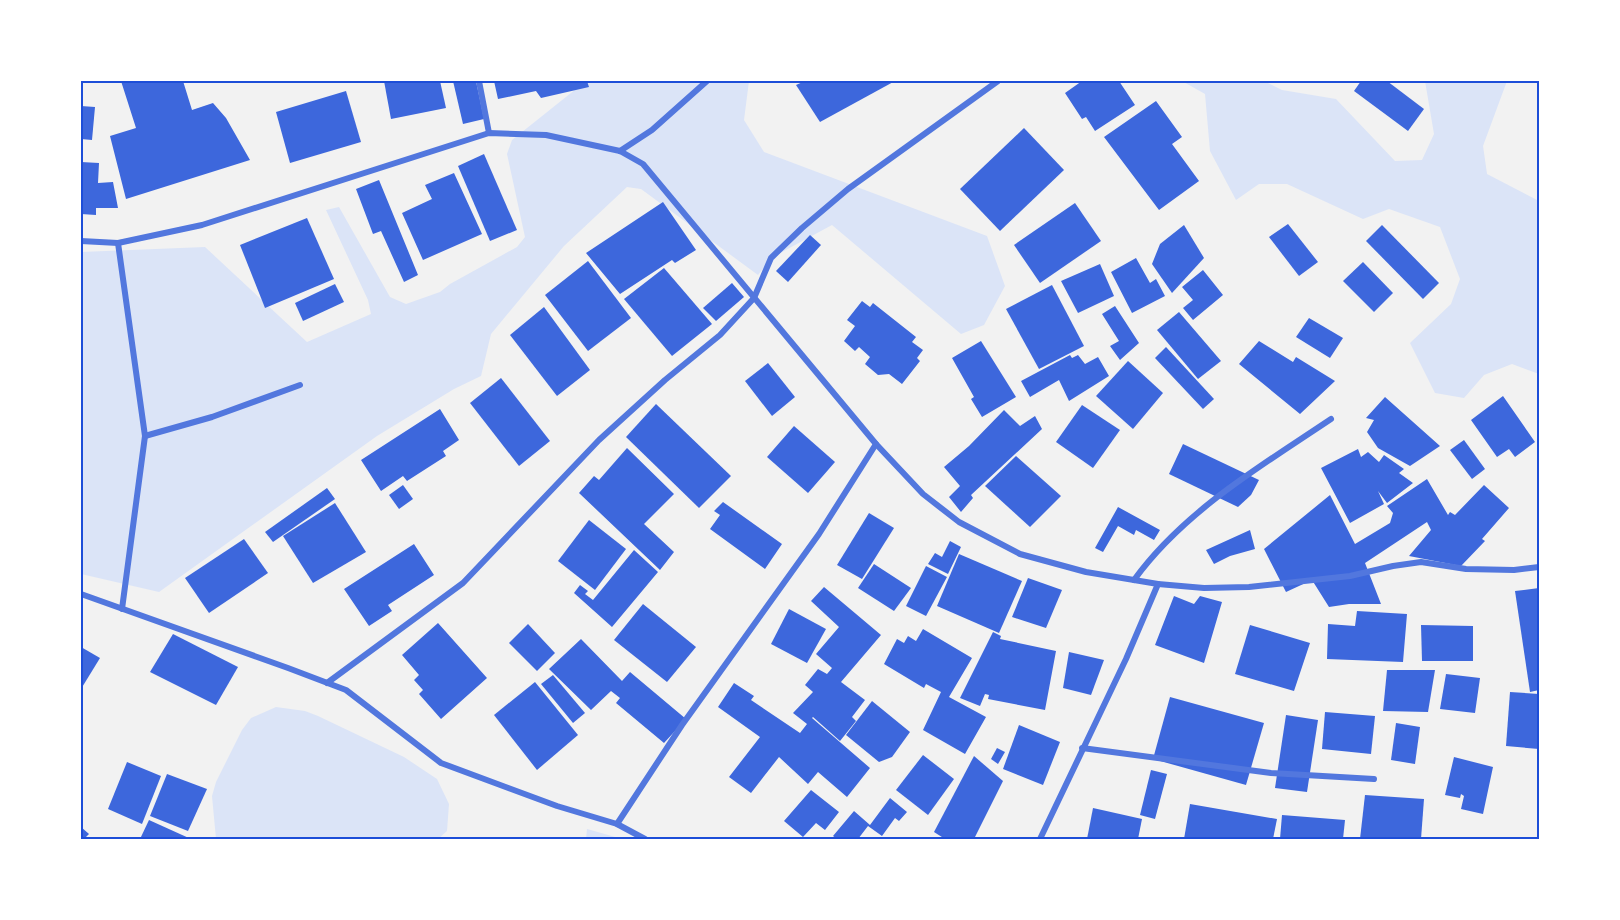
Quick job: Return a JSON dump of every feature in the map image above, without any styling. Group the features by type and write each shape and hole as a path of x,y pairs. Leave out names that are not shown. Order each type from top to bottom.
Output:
{"street":[{"path":"479,81 489,133"},
{"path":"620,151 652,130 707,81"},
{"path":"327,683 463,583 599,440 665,380 720,335 754,298 771,258 802,228 848,189 998,81"},
{"path":"81,241 118,243 202,225 489,133 546,135 620,151 643,164 876,444 923,494 969,527 1020,554 1086,572 1158,584 1204,588 1249,587 1350,576 1421,562 1466,569 1514,570 1539,567"},
{"path":"118,243 145,436 122,609"},
{"path":"145,436 212,417 300,385"},
{"path":"1134,580 1151,556 1197,513 1262,465 1331,419"},
{"path":"617,824 682,725 819,534 876,444"},
{"path":"1040,839 1126,659 1158,584"},
{"path":"81,594 346,690 441,763 557,806 617,824 645,839"},
{"path":"1082,748 1271,773 1374,778"}],"shaded area":[{"path":"586,81 749,81 744,120 764,152 987,236 1005,286 984,325 961,334 832,225 771,258 758,275 641,189 627,187 564,246 491,334 481,376 454,389 377,436 159,592 81,574 81,252 205,247 307,342 371,314 368,300 326,210 339,207 390,297 406,304 440,292 450,284 517,247 525,237 507,154 512,140"},
{"path":"1182,81 1264,81 1282,90 1336,99 1395,161 1422,160 1434,134 1425,81 1507,81 1483,146 1487,174 1539,201 1539,374 1512,364 1484,375 1464,398 1435,393 1410,343 1451,304 1460,279 1440,227 1389,209 1363,219 1287,184 1259,184 1236,200 1210,151 1205,94"},
{"path":"276,707 305,711 318,716 404,757 437,779 449,804 447,831 438,839 216,839 212,796 216,782 242,730 251,718"},
{"path":"587,829 622,839 586,839"}],"building":[{"path":"121,81 183,81 192,110 213,103 226,118 250,160 126,199 110,136 136,128"},
{"path":"384,81 440,81 446,108 391,119"},
{"path":"453,81 476,81 484,119 463,124"},
{"path":"494,81 587,81 589,87 541,98 536,91 498,99"},
{"path":"805,81 895,81 820,122 796,85"},
{"path":"1082,81 1119,81 1135,105 1095,131 1086,117 1082,119 1065,93"},
{"path":"1361,81 1387,81 1424,109 1408,131 1354,91"},
{"path":"346,91 361,142 290,163 276,112"},
{"path":"1156,101 1182,137 1172,144 1199,181 1159,210 1104,137"},
{"path":"81,106 95,107 92,140 81,139"},
{"path":"1024,128 1064,170 1000,231 960,189"},
{"path":"484,154 517,230 490,241 458,166"},
{"path":"81,162 99,163 98,183 113,182 118,208 96,208 96,215 81,214"},
{"path":"454,173 482,234 423,260 402,213 432,199 425,185"},
{"path":"379,180 418,275 404,282 381,231 373,234 356,189"},
{"path":"663,202 696,250 675,263 672,260 620,294 586,253"},
{"path":"1075,203 1101,241 1040,283 1014,245"},
{"path":"307,218 334,279 265,308 240,245"},
{"path":"1288,224 1318,262 1299,276 1269,237"},
{"path":"1184,225 1204,258 1172,293 1152,264 1160,244"},
{"path":"1382,225 1439,283 1423,299 1366,241"},
{"path":"810,235 821,245 788,282 776,271"},
{"path":"1136,258 1150,283 1156,279 1165,296 1132,313 1111,272"},
{"path":"588,261 631,318 588,351 545,295"},
{"path":"1363,262 1393,293 1374,312 1343,281"},
{"path":"1100,264 1114,296 1078,313 1061,281"},
{"path":"664,268 712,324 672,356 624,299"},
{"path":"1203,270 1223,295 1193,320 1183,308 1193,300 1182,287"},
{"path":"732,283 744,297 716,321 703,308"},
{"path":"335,284 344,302 303,321 295,303"},
{"path":"1052,285 1084,346 1039,369 1006,309"},
{"path":"862,301 870,307 873,303 916,337 912,342 923,350 917,358 920,361 902,384 889,374 878,375 865,364 870,357 859,347 855,351 844,341 855,326 847,320"},
{"path":"1115,306 1139,343 1120,360 1110,346 1119,341 1102,314"},
{"path":"544,307 590,370 557,396 510,335"},
{"path":"1179,312 1221,361 1198,379 1157,330"},
{"path":"1309,318 1343,338 1330,358 1296,337"},
{"path":"981,341 1016,397 982,417 971,399 974,397 952,358"},
{"path":"1259,341 1293,362 1296,357 1335,381 1300,414 1239,364"},
{"path":"1166,347 1214,399 1203,409 1155,358"},
{"path":"1070,355 1072,358 1078,355 1085,364 1098,357 1109,376 1069,401 1059,380 1030,397 1021,381"},
{"path":"1128,361 1163,393 1133,429 1096,396"},
{"path":"768,363 795,397 772,416 745,381"},
{"path":"501,378 550,441 519,466 470,403"},
{"path":"1503,396 1535,442 1515,457 1509,449 1497,457 1471,420"},
{"path":"1385,397 1440,446 1410,466 1378,448 1367,432 1374,420 1366,418"},
{"path":"656,404 731,476 699,508 626,437"},
{"path":"1082,405 1120,430 1093,468 1056,442"},
{"path":"440,409 459,440 443,451 446,456 407,481 403,476 381,491 361,460"},
{"path":"1004,410 1020,426 1035,416 1042,429 971,495 973,498 961,512 949,497 960,486 944,467 969,446"},
{"path":"794,426 835,462 808,493 767,457"},
{"path":"1464,440 1485,469 1472,479 1450,450"},
{"path":"1183,444 1259,480 1251,495 1238,507 1169,474"},
{"path":"627,448 674,494 644,524 674,552 660,570 579,493 594,476 599,480"},
{"path":"1358,449 1361,457 1368,452 1379,462 1384,455 1404,469 1399,473 1413,483 1387,503 1378,491 1384,504 1350,523 1321,468"},
{"path":"1016,456 1061,496 1030,527 985,486"},
{"path":"1427,479 1448,515 1450,512 1455,515 1484,485 1509,508 1482,539 1485,541 1461,566 1409,556 1431,530 1427,522 1365,563 1381,604 1349,604 1329,607 1312,580 1286,592 1264,549 1330,495 1355,544 1390,523 1393,513 1387,506"},
{"path":"403,485 413,499 399,509 389,495"},
{"path":"327,488 335,499 273,542 265,532"},
{"path":"723,502 782,544 765,569 710,529 720,515 714,511"},
{"path":"335,503 366,552 313,583 283,536"},
{"path":"1118,507 1160,530 1154,540 1136,530 1134,535 1118,526 1103,552 1095,548"},
{"path":"869,513 894,528 862,579 837,565"},
{"path":"589,520 626,549 595,590 558,561"},
{"path":"1250,530 1255,549 1230,556 1214,564 1206,550"},
{"path":"244,539 268,573 209,613 185,578"},
{"path":"950,541 961,547 948,574 928,564 935,553 942,557"},
{"path":"414,544 434,575 388,605 392,611 369,626 344,589"},
{"path":"634,550 658,572 612,627 574,593 580,585 588,591 585,594 593,600"},
{"path":"959,554 1022,581 999,633 937,606"},
{"path":"874,564 911,588 894,611 858,588"},
{"path":"926,566 947,577 926,616 906,606"},
{"path":"1028,578 1062,590 1046,628 1012,617"},
{"path":"824,587 881,635 841,682 865,700 852,717 856,721 840,741 812,718 870,768 847,797 818,772 808,784 779,757 751,793 729,777 760,737 718,707 734,683 754,696 751,700 800,733 807,724 793,713 813,692 805,685 818,669 827,674 832,668 816,654 839,627 811,601"},
{"path":"1539,588 1539,690 1530,692 1515,591"},
{"path":"1174,596 1194,604 1200,596 1222,602 1204,663 1155,645"},
{"path":"643,604 696,647 667,682 614,640"},
{"path":"789,609 826,629 807,663 771,644"},
{"path":"1357,611 1407,614 1403,662 1327,659 1328,624 1355,626"},
{"path":"438,623 487,678 441,719 419,694 423,690 414,680 419,675 402,655"},
{"path":"528,624 555,653 537,671 509,643"},
{"path":"1250,625 1310,643 1294,691 1235,674"},
{"path":"1421,625 1473,626 1473,661 1422,661"},
{"path":"923,629 972,658 949,697 986,717 965,754 923,730 941,692 926,684 924,688 884,664 897,639 904,643 908,636 916,641"},
{"path":"993,632 1001,636 1000,639 1056,651 1045,710 988,699 989,695 985,694 980,706 960,698"},
{"path":"173,634 238,667 216,705 150,672"},
{"path":"581,639 622,681 630,672 686,719 664,743 616,703 620,698 611,691 591,710 549,669"},
{"path":"81,647 100,658 81,689"},
{"path":"1069,652 1104,660 1091,695 1063,688"},
{"path":"1387,670 1435,670 1428,712 1383,711"},
{"path":"1446,674 1480,678 1475,713 1440,709"},
{"path":"553,675 585,713 573,723 541,684"},
{"path":"535,682 578,735 537,770 494,715"},
{"path":"1510,692 1539,694 1539,749 1506,746"},
{"path":"1170,697 1264,723 1246,785 1153,759"},
{"path":"872,701 910,732 892,757 879,762 846,735"},
{"path":"1325,712 1375,716 1371,754 1322,749"},
{"path":"1286,715 1318,720 1307,792 1275,788"},
{"path":"1396,723 1420,727 1415,764 1391,760"},
{"path":"1019,725 1060,742 1043,785 1003,769"},
{"path":"997,748 1005,752 998,764 991,759"},
{"path":"923,755 954,779 928,815 896,790"},
{"path":"974,756 1003,781 974,839 945,839 934,832"},
{"path":"1454,757 1493,767 1483,814 1461,809 1464,796 1461,794 1460,798 1445,795"},
{"path":"127,762 161,776 142,824 108,809"},
{"path":"1151,770 1167,774 1155,819 1140,815"},
{"path":"167,774 207,789 188,831 150,816"},
{"path":"811,790 839,812 825,830 816,823 803,837 784,821"},
{"path":"1365,795 1424,799 1421,839 1360,839"},
{"path":"890,798 907,812 899,821 895,818 882,836 868,826 858,839 837,839 833,836 854,811 870,825"},
{"path":"1190,804 1277,819 1273,839 1184,839"},
{"path":"1093,808 1142,819 1138,839 1087,839"},
{"path":"1282,815 1345,820 1343,839 1280,839"},
{"path":"149,820 191,839 140,839"},
{"path":"81,827 89,834 84,839 81,839"}]}
